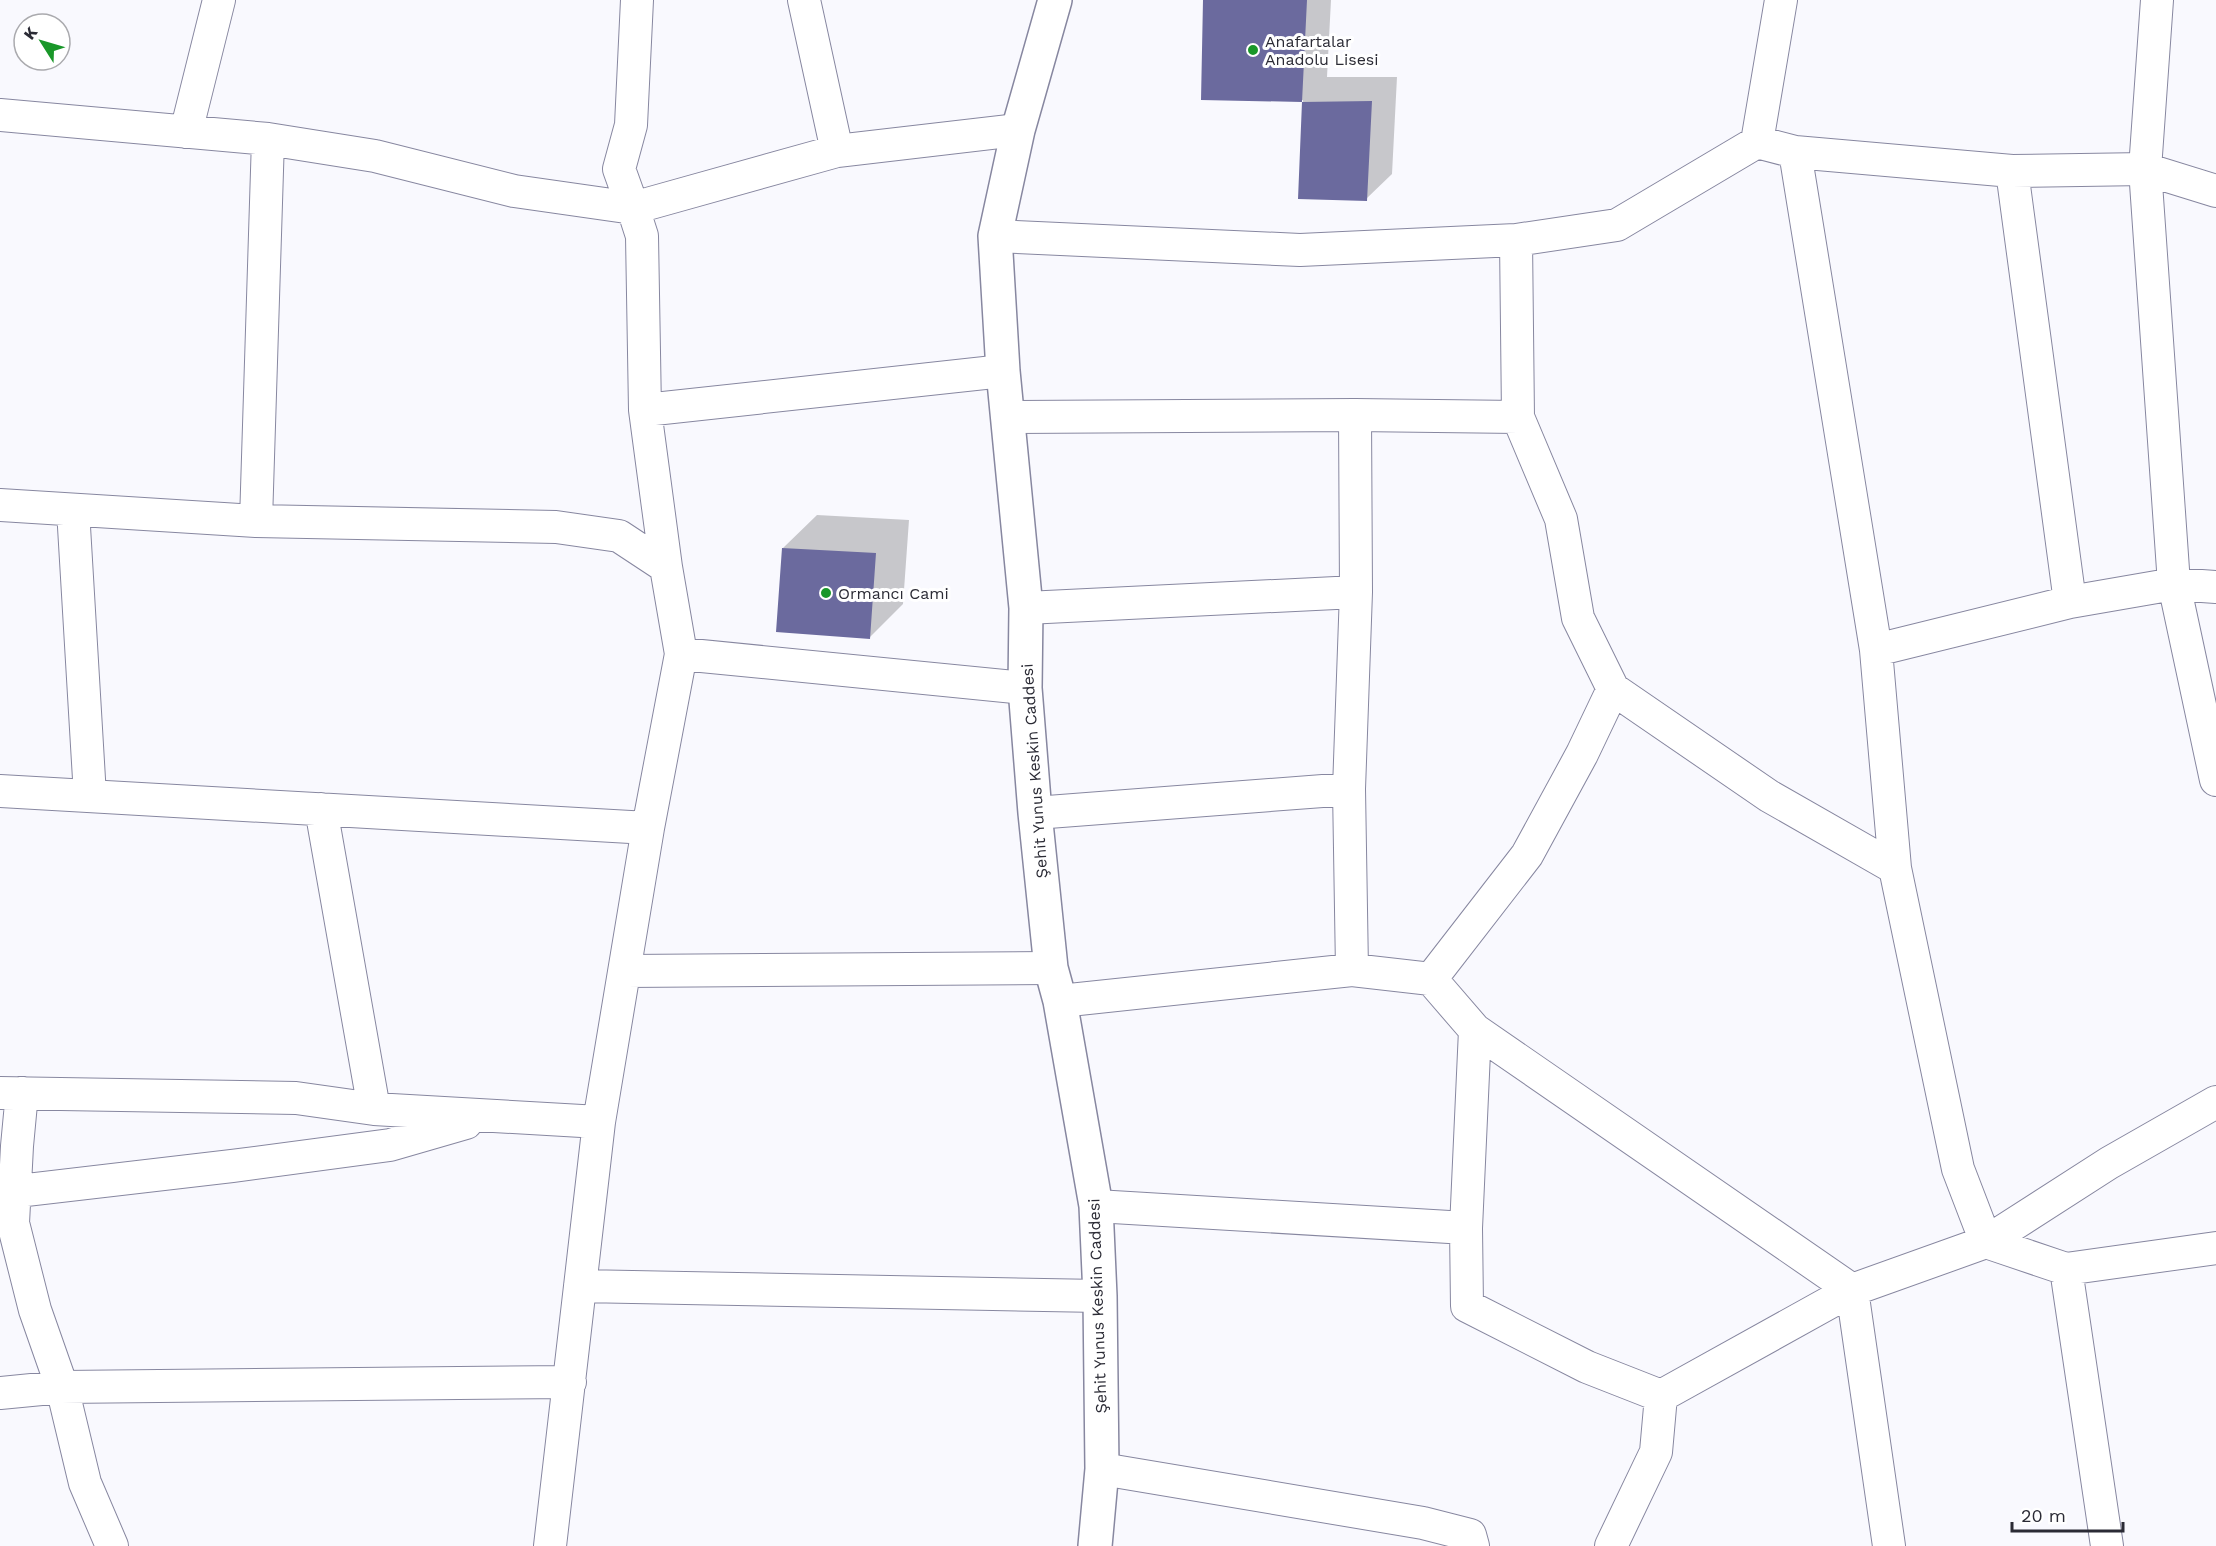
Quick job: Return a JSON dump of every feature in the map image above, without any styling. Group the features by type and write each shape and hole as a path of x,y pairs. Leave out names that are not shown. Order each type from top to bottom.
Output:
{"street":[{"path":"186,132 219,0"},
{"path":"550,1546 599,1122 626,971 648,828 681,654 666,567 645,410 642,236 619,169 631,125 637,0"},
{"path":"804,0 837,151"},
{"name":"Şehit Yunus Keskin Caddesi","path":"1055,0 1018,130 995,236 1003,371 1026,608 1025,687 1051,968 1060,1000 1096,1206 1100,1296 1102,1469 1095,1546"},
{"path":"1757,142 1781,0"},
{"path":"2157,0 2145,169 2174,584 2216,780"},
{"path":"0,115 268,139 375,156 514,191 633,208 837,151 1018,130"},
{"path":"256,521 268,139"},
{"path":"995,236 1300,250 1516,240 1617,225 1757,142 1795,152 2012,171 2145,169 2216,191"},
{"path":"1795,152 1876,651 1894,868 1958,1169 1986,1242"},
{"path":"2012,171 2070,602"},
{"path":"1516,240 1518,417 1561,519 1578,618 1613,689 1769,796 1894,868"},
{"path":"645,410 1003,371"},
{"path":"1352,969 1349,789 1356,592 1355,416"},
{"path":"1009,417 1518,417"},
{"path":"0,505 256,521 556,527 619,536 666,567"},
{"path":"73,510 90,796"},
{"path":"1876,651 2070,602 2174,584 2216,587"},
{"path":"1026,608 1356,592"},
{"path":"681,654 1025,687"},
{"path":"1431,979 1527,855 1582,754 1613,689"},
{"path":"1035,813 1349,789"},
{"path":"0,791 648,828"},
{"path":"321,809 374,1110"},
{"path":"626,971 1051,968"},
{"path":"1060,1000 1352,969 1431,979 1475,1029 1852,1290 1889,1546"},
{"path":"1475,1029 1466,1228 1467,1306 1587,1367 1660,1396"},
{"path":"112,1546 85,1483 62,1387 34,1310 13,1223 8,1191 17,1146 11,1093 296,1098 374,1110 599,1122"},
{"path":"1660,1396 1852,1290 1986,1242 2109,1163 2216,1102"},
{"path":"8,1191 232,1166 390,1145 490,1116"},
{"path":"1096,1206 1466,1228"},
{"path":"1986,1242 2066,1269 2216,1248"},
{"path":"2066,1269 2107,1546"},
{"path":"580,1286 1100,1296"},
{"path":"0,1393 62,1387 570,1382"},
{"path":"1611,1546 1656,1452 1660,1396"},
{"path":"1102,1469 1423,1523 1470,1535 1473,1546"}],"building":[{"name":"Anafartalar Anadolu Lisesi","path":"1203,0 1307,0 1302,102 1201,100"},
{"name":"Anafartalar Anadolu Lisesi","path":"1372,101 1367,201 1298,199 1302,102"},
{"name":"Ormancı Cami","path":"782,548 876,553 870,639 776,632"}],"place":[{"name":"Anafartalar Anadolu Lisesi","path":"1253,50"},
{"name":"Ormancı Cami","path":"826,593"}]}
